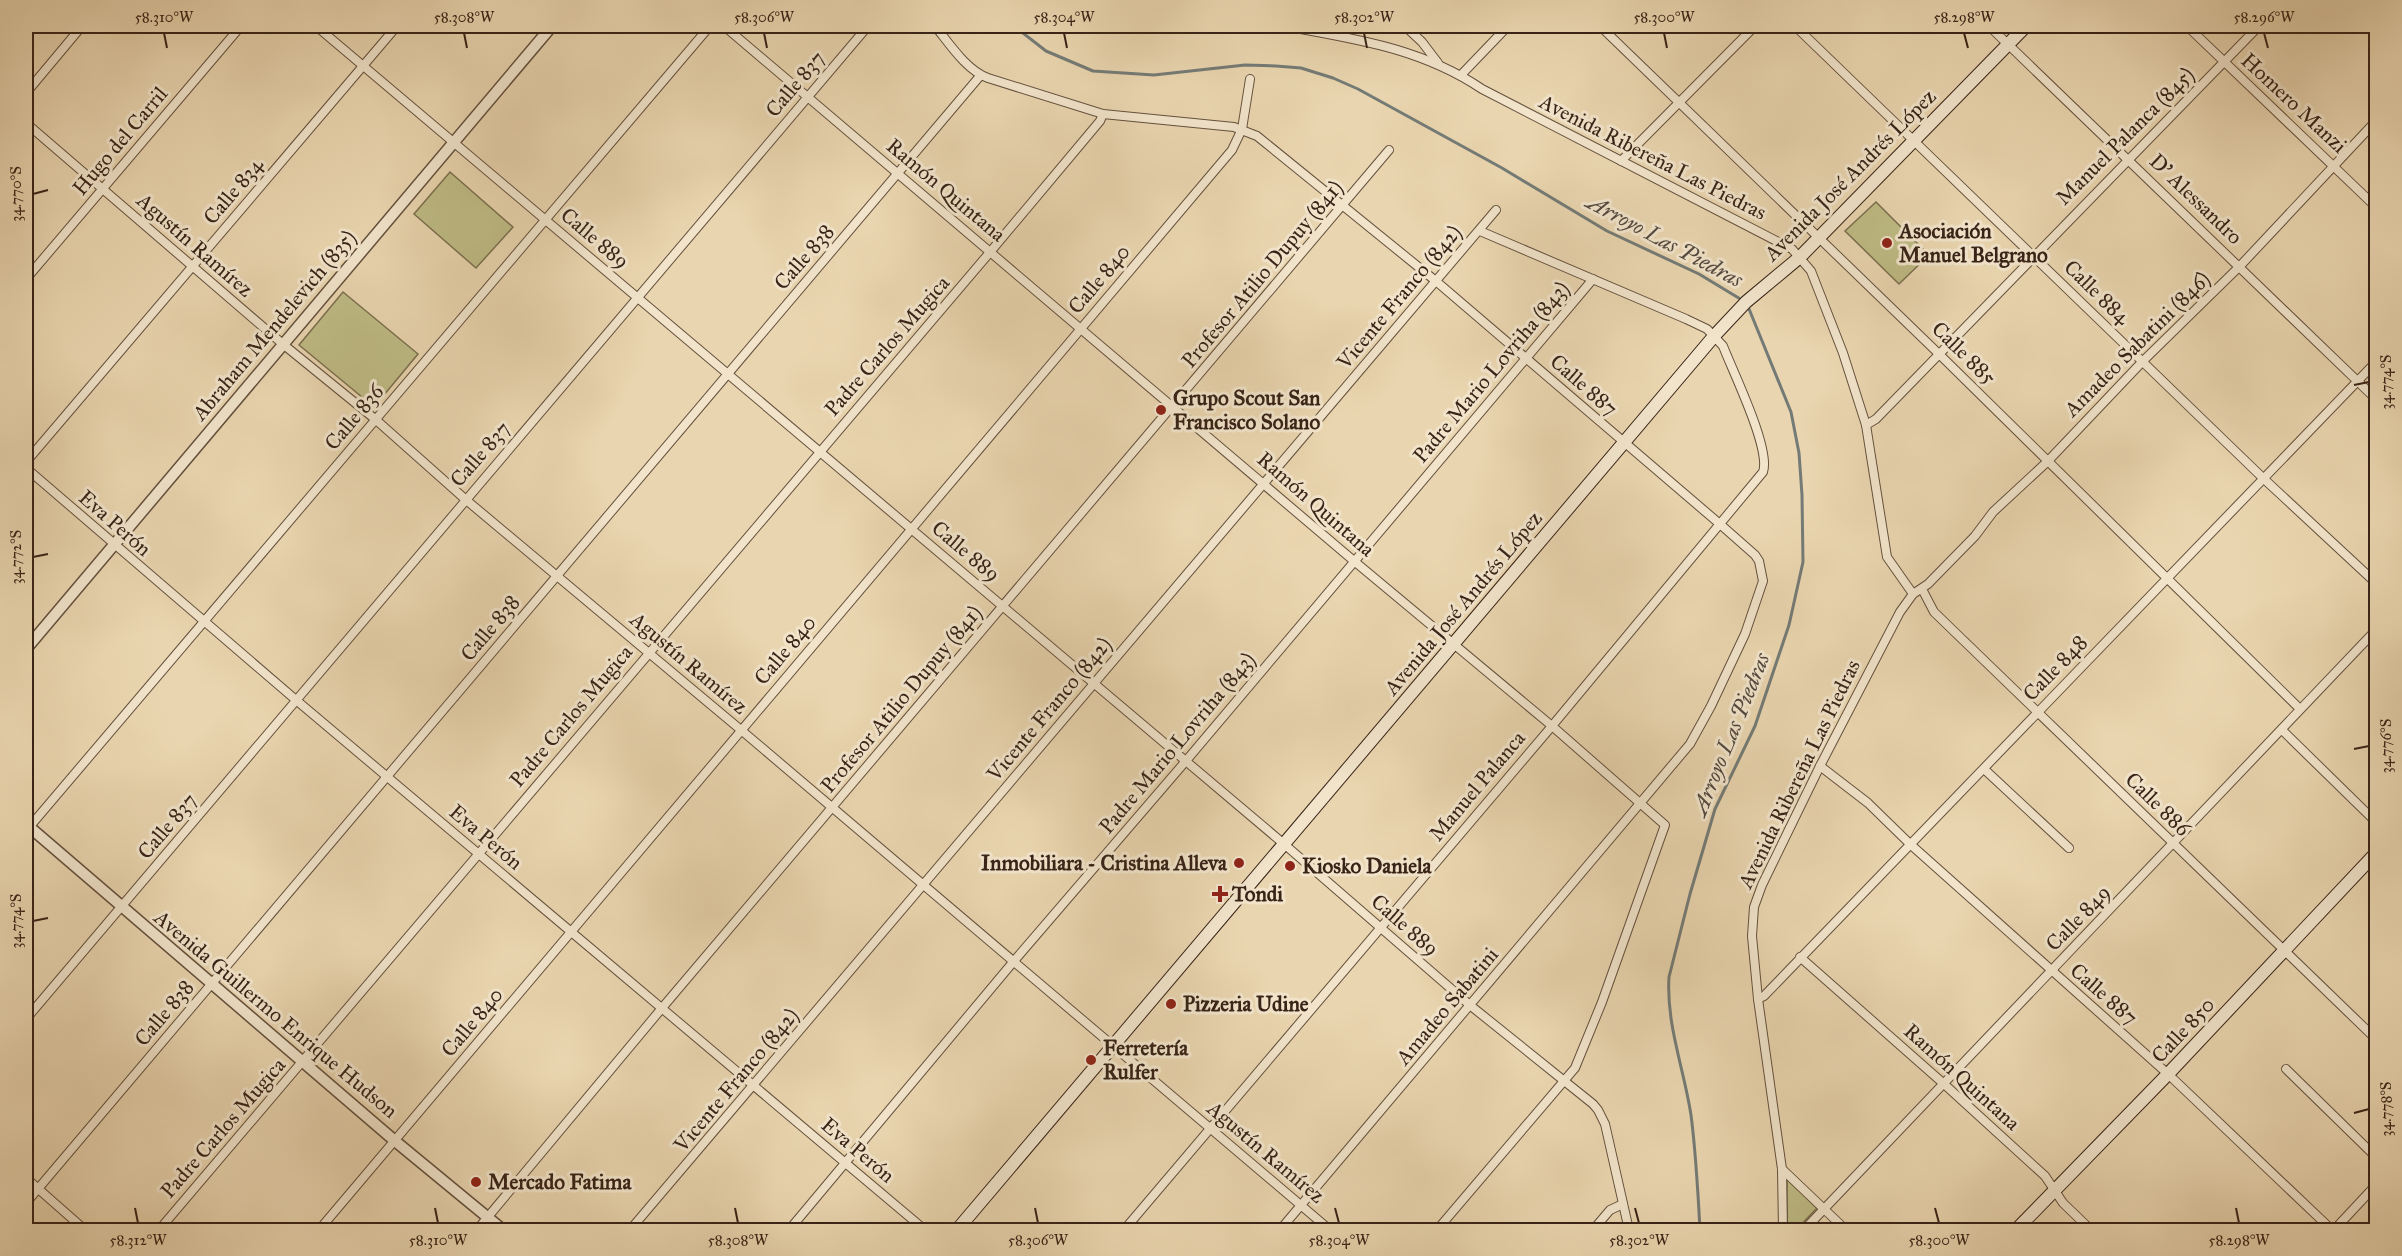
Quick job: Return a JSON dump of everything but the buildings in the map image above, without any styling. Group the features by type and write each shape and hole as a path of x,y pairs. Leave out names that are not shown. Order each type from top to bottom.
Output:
{"main road":[{"name":"Avenida José Andrés López","path":"957,1230 1715,335 1759,290 1790,266 2026,26"},
{"name":"Calle 850","path":"2016,1230 2168,1074 2376,853"}],"street":[{"path":"26,93 82,26"},
{"name":"Hugo del Carril","path":"26,279 241,26"},
{"name":"Calle 889","path":"316,26 1284,844 1471,1006 1593,1104 1605,1124 1623,1204"},
{"name":"Calle 834","path":"26,462 397,26"},
{"name":"Abraham Mendelevich (835)","path":"26,649 552,26"},
{"name":"Calle 836","path":"27,828 710,26"},
{"name":"Ramón Quintana","path":"724,26 1354,561 1552,726 1665,825 1602,1002 1575,1068 1565,1082"},
{"name":"Calle 837","path":"26,1019 868,26"},
{"path":"935,26 981,76 1103,114 1242,129"},
{"name":"Avenida Ribereña Las Piedras","path":"1284,26 1387,45 1439,64 1482,89 1781,243 1800,256 1811,271 1843,353 1866,426 1884,548 1890,565 1913,594"},
{"path":"1405,26 1422,42 1439,64"},
{"path":"1461,75 1508,26"},
{"name":"Calle 885","path":"1600,26 1939,354 2300,710"},
{"path":"1621,161 1755,26"},
{"name":"Calle 884","path":"1795,26 2376,583"},
{"name":"D' Alessandro","path":"1989,26 2376,399"},
{"name":"Homero Manzi","path":"2187,26 2376,207"},
{"name":"Manuel Palanca (845)","path":"1866,426 1876,419 2259,26"},
{"name":"Calle 838","path":"26,1203 981,76"},
{"name":"Calle 840","path":"319,1230 1232,150 1242,129 1250,79"},
{"name":"Padre Carlos Mugica","path":"159,1230 991,252 1100,121 1103,114"},
{"name":"Amadeo Sabatini (846)","path":"1922,589 1976,536 1993,512 2048,461 2143,361 2240,266 2376,121"},
{"name":"Agustín Ramírez","path":"26,123 465,499 1330,1230"},
{"name":"Calle 887","path":"1242,129 1257,136 1437,282 1721,525 1759,561 1763,581 1761,589 1744,634 1711,706 1690,744 1640,802"},
{"name":"Profesor Atilio Dupuy (841)","path":"477,1230 662,1008 1389,150"},
{"name":"Vicente Franco (842)","path":"630,1230 1496,210"},
{"path":"1480,231 1686,319 1715,335"},
{"name":"Padre Mario Lovriha (843)","path":"789,1230 1014,961 1593,279"},
{"name":"Manuel Palanca","path":"1124,1230 1552,726 1763,472 1766,461 1761,441 1723,346 1715,335"},
{"name":"Calle 848","path":"1758,999 1764,996 1984,770 2037,712 2376,362"},
{"name":"Eva Perón","path":"26,468 113,545 477,854 925,1230"},
{"name":"Avenida Ribereña Las Piedras","path":"1783,1230 1782,1169 1758,999 1752,936 1754,907 1762,885 1900,612 1913,594 1922,589"},
{"name":"Calle 886","path":"1922,589 1934,612 2376,1039"},
{"name":"Calle 849","path":"1804,1230 2376,630"},
{"path":"2282,730 2376,822"},
{"name":"Calle 887","path":"1821,766 1869,803 1910,844 2051,972 2168,1074 2332,1230"},
{"path":"1984,770 2068,848"},
{"name":"Amadeo Sabatini","path":"1280,1230 1471,1006 1640,802"},
{"name":"Avenida Guillermo Enrique Hudson","path":"27,828 503,1230"},
{"name":"Ramón Quintana","path":"1800,957 2045,1176 2063,1203 2091,1230"},
{"path":"2286,1070 2376,1157"},
{"path":"1437,1230 1565,1082"},
{"path":"1782,1169 1846,1230"},
{"path":"26,1178 85,1230"},
{"path":"2332,1230 2376,1185"},
{"path":"1593,1230 1610,1210 1623,1204 1629,1230"}],"shaded area":[{"path":"450,172 513,227 476,268 414,214"},
{"name":"Asociación Manuel Belgrano","path":"1876,202 1929,255 1899,284 1845,231"},
{"path":"343,292 418,354 374,407 299,345"},
{"path":"1787,1179 1817,1208 1796,1230 1787,1230"}],"waterway":[{"name":"Arroyo Las Piedras","path":"1014,26 1046,51 1093,71 1154,75 1245,65 1301,68 1333,78 1358,89 1502,168 1607,231 1699,274 1742,300"},
{"name":"Arroyo Las Piedras","path":"1700,1230 1691,1115 1670,1012 1669,977 1715,809 1755,726 1789,625 1803,562 1799,453 1791,412 1747,304"}],"place":[{"name":"Asociación Manuel Belgrano","path":"1887,243"},
{"name":"Grupo Scout San Francisco Solano","path":"1161,410"},
{"name":"Inmobiliara - Cristina Alleva","path":"1239,863"},
{"name":"Kiosko Daniela","path":"1290,866"},
{"name":"Tondi","path":"1220,894"},
{"name":"Pizzeria Udine","path":"1171,1004"},
{"name":"Ferretería Rulfer","path":"1091,1060"},
{"name":"Mercado Fatima","path":"476,1182"}]}
